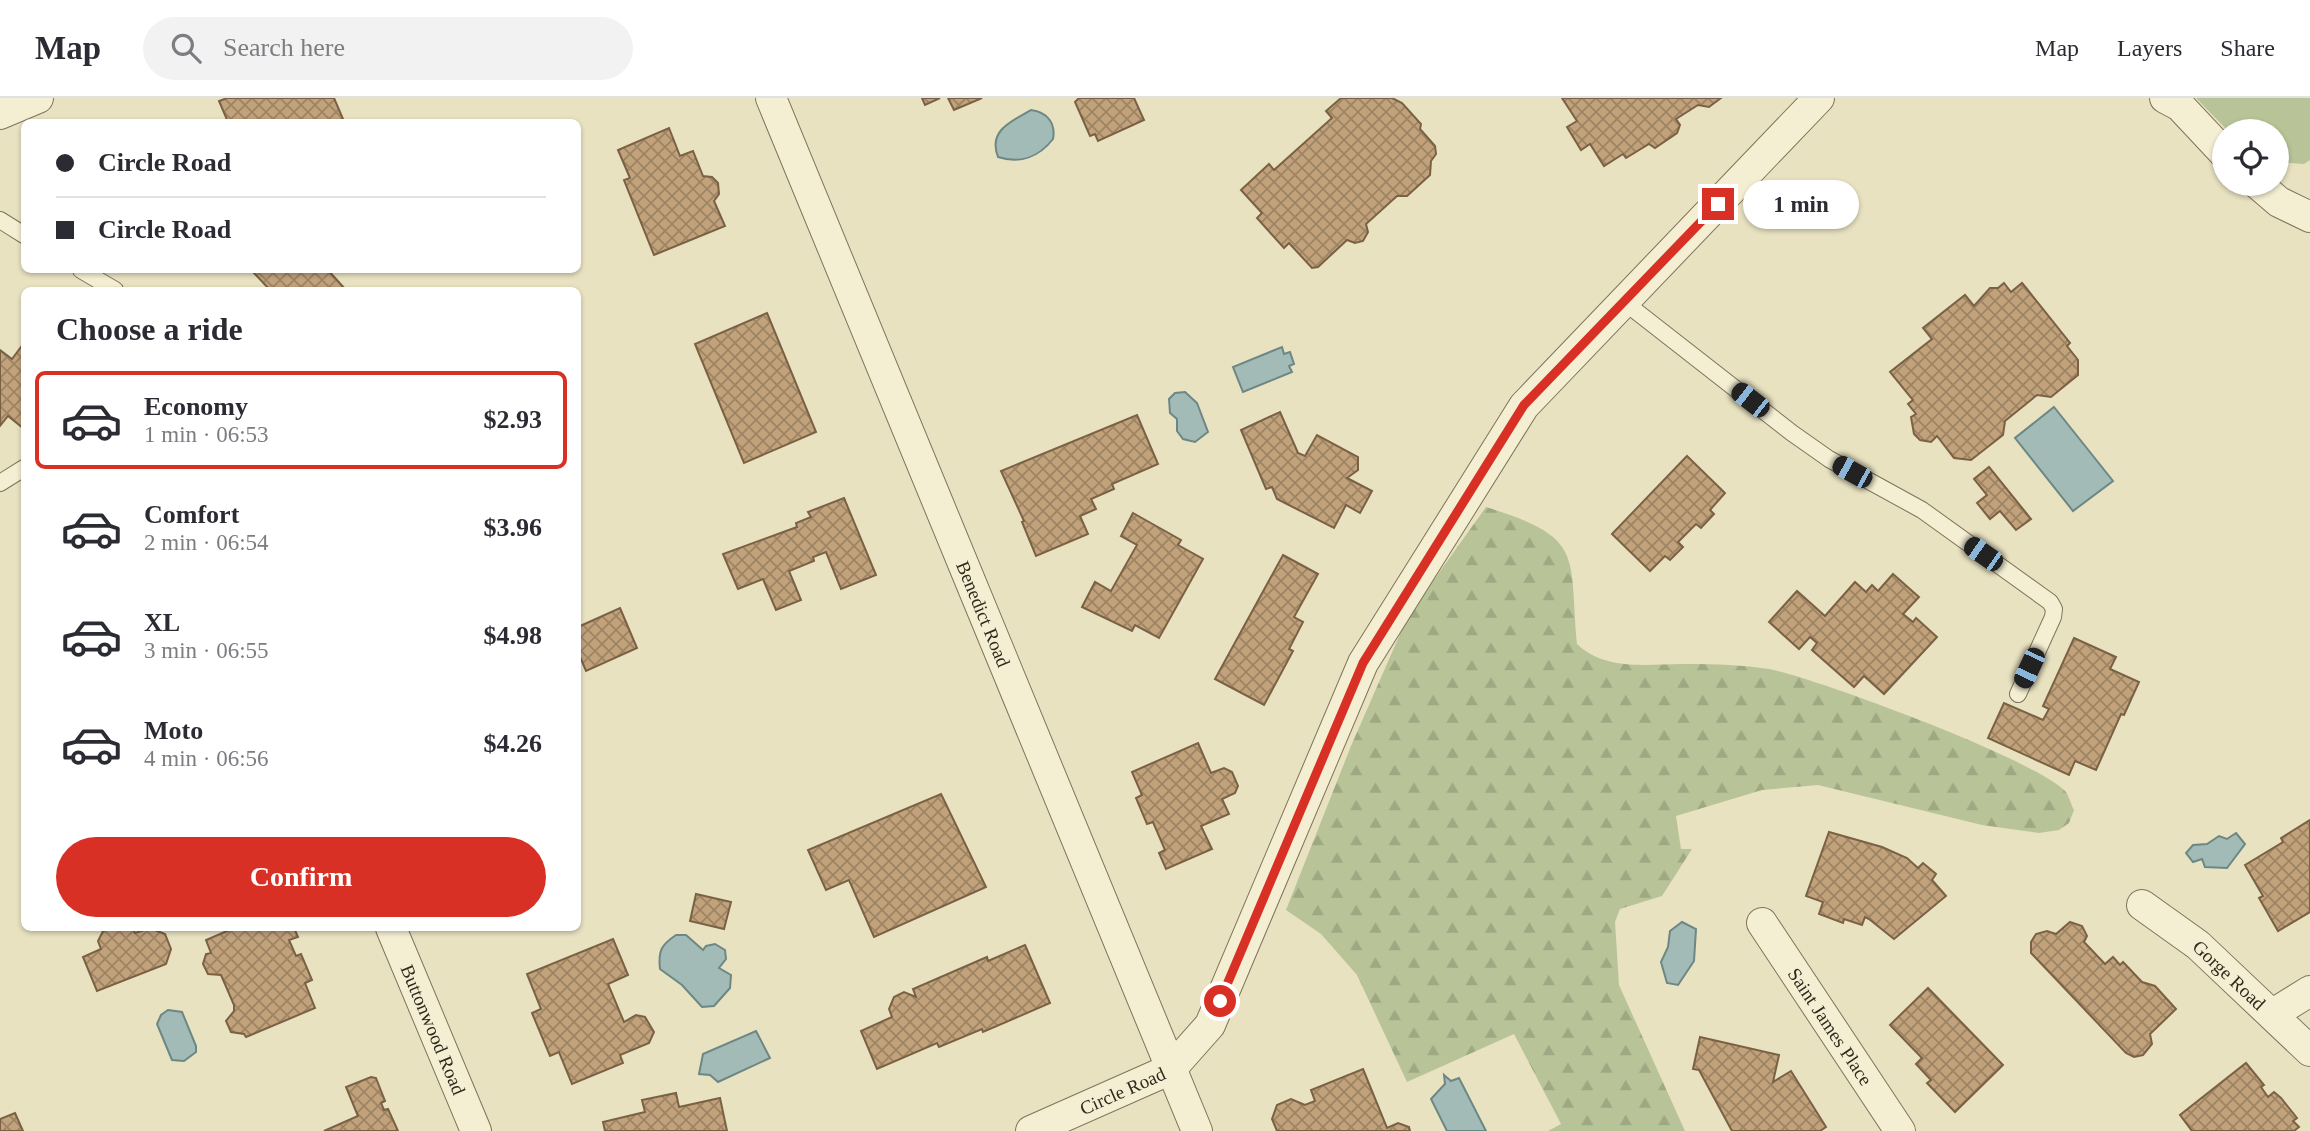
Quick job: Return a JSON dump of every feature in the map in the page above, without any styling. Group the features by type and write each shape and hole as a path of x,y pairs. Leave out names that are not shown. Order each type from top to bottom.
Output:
{"street":[{"path":"0,114 38,98"},
{"name":"Benedict Road","path":"771,98 1198,1131"},
{"name":"Circle Road","path":"1031,1131 1171,1069 1210,1025 1363,663 1524,405 1819,98"},
{"path":"2165,98 2180,106 2212,140"},
{"path":"2272,196 2310,217"},
{"name":"Gorge Road","path":"2142,905 2198,945 2310,1051"},
{"name":"Saint James Place","path":"1762,923 1900,1131"},
{"name":"Buttonwood Road","path":"392,931 476,1131"},
{"path":"2273,1014 2310,991"}],"lane":[{"path":"0,220 21,233"},
{"path":"86,273 110,287"},
{"path":"1623,302 1801,440 1829,459 1922,510 2050,602 2054,609 2053,617 2018,694"},
{"path":"0,483 21,470"}],"green space":[{"path":"2196,98 2310,98 2310,160 2304,164 2289,163 2289,119 2216,119"},
{"path":"1486,507 1541,529 1556,540 1566,553 1571,569 1577,644 1589,653 1616,663 1769,669 1832,688 1971,741 2045,777 2068,795 2074,810 2069,823 2059,830 2039,833 1982,825 1818,785 1762,790 1676,816 1681,849 1692,849 1662,896 1620,909 1615,922 1619,985 1685,1131 1548,1131 1561,1124 1514,1034 1407,1082 1357,975 1321,934 1286,910 1351,746 1408,616"}],"water":[{"path":"1031,110 1042,113 1049,119 1054,133 1053,139 1042,150 1028,157 1014,160 998,157 996,140 1003,128"},
{"path":"1282,347 1284,354 1290,352 1294,364 1289,366 1292,372 1243,392 1233,367"},
{"path":"1185,392 1197,403 1208,432 1195,442 1183,439 1177,431 1177,419 1170,413 1169,399 1175,393"},
{"path":"2054,407 2113,481 2073,511 2015,438"},
{"path":"2236,833 2245,844 2227,868 2205,867 2202,859 2193,862 2186,853 2193,845 2207,844 2219,836 2227,839"},
{"path":"1682,922 1696,929 1694,961 1678,985 1667,983 1661,962 1668,947 1670,931"},
{"path":"676,935 686,935 703,950 706,946 715,944 725,950 726,959 719,968 731,975 730,988 714,1006 702,1007 682,985 660,969 662,949"},
{"path":"168,1010 182,1012 196,1046 196,1052 184,1061 172,1060 157,1024 161,1015"},
{"path":"756,1031 770,1058 718,1082 710,1075 699,1074 703,1054"},
{"path":"1444,1075 1451,1081 1459,1078 1486,1131 1447,1131 1431,1099 1445,1084"}],"building":[{"path":"227,98 334,98 343,119 227,119 219,101"},
{"path":"922,98 940,98 925,105"},
{"path":"948,98 982,98 954,110"},
{"path":"1079,98 1134,98 1144,120 1098,141 1095,134 1090,136 1075,102"},
{"path":"1341,98 1392,98 1402,103 1421,124 1420,129 1435,146 1436,154 1431,161 1430,175 1407,196 1397,196 1366,224 1368,232 1363,241 1355,243 1347,240 1318,267 1312,268 1289,243 1284,248 1257,218 1262,213 1241,190 1269,164 1274,170 1332,118 1326,111"},
{"path":"1562,98 1721,98 1709,107 1698,105 1676,119 1680,125 1677,133 1655,148 1649,144 1626,158 1623,154 1604,166 1590,144 1581,150 1567,127 1577,121"},
{"path":"669,128 680,156 693,151 703,176 712,177 718,183 719,194 714,201 725,226 654,255 624,180 630,178 618,150"},
{"path":"254,273 331,273 343,287 267,287"},
{"path":"2004,283 2011,292 2022,283 2027,289 2070,343 2067,346 2078,360 2078,375 2051,397 2037,395 2005,421 2003,435 1971,460 1954,458 1937,436 1931,442 1920,440 1914,434 1911,417 1916,414 1908,404 1913,400 1890,372 1932,339 1923,328 1965,295 1974,306 1990,288 1998,288"},
{"path":"767,313 816,432 744,463 695,344"},
{"path":"21,347 21,427 8,416 0,426 0,350 12,359"},
{"path":"1280,412 1298,453 1305,456 1317,435 1358,457 1358,470 1347,478 1372,491 1360,513 1346,505 1334,528 1277,499 1272,487 1266,489 1241,430"},
{"path":"1137,415 1158,464 1112,484 1114,489 1091,499 1096,509 1080,516 1088,534 1036,556 1022,522 1024,521 1001,471"},
{"path":"1687,456 1725,493 1710,510 1714,514 1701,528 1696,524 1678,542 1683,547 1670,560 1665,556 1650,571 1612,534"},
{"path":"1989,467 2031,519 2016,530 2000,511 1990,519 1977,503 1987,495 1974,479"},
{"path":"844,498 876,575 841,589 826,552 813,557 814,561 789,571 801,600 776,610 763,579 738,589 723,554 797,527 796,523 811,517 808,512"},
{"path":"1133,513 1181,540 1178,545 1203,559 1159,638 1135,625 1132,631 1082,607 1095,582 1111,591 1137,545 1121,536"},
{"path":"1283,555 1318,574 1294,617 1303,622 1289,649 1293,651 1264,705 1215,679"},
{"path":"1893,574 1919,597 1903,614 1913,622 1916,618 1937,637 1884,694 1864,676 1854,687 1812,650 1817,643 1810,637 1799,649 1769,622 1797,591 1825,616 1855,582 1866,592 1872,585 1878,591"},
{"path":"620,608 637,648 586,671 581,659 581,626"},
{"path":"2074,638 2116,657 2110,669 2139,682 2124,715 2121,714 2096,770 2075,761 2069,775 1988,738 2004,703 2043,720 2049,709 2043,706"},
{"path":"1198,743 1211,773 1224,768 1232,772 1238,786 1235,793 1222,799 1229,814 1201,826 1212,849 1166,869 1159,853 1165,850 1153,822 1147,824 1136,798 1142,795 1132,772"},
{"path":"941,794 986,887 874,937 849,880 826,890 808,850"},
{"path":"2310,820 2310,912 2278,931 2259,898 2263,896 2245,865 2283,842 2281,838"},
{"path":"1829,832 1882,847 1907,858 1918,868 1923,863 1936,874 1932,880 1946,896 1894,939 1865,917 1862,925 1844,919 1843,923 1819,914 1823,902 1806,896"},
{"path":"696,894 731,902 724,929 690,921"},
{"path":"2070,922 2082,926 2087,936 2084,942 2105,964 2113,957 2120,965 2123,962 2142,982 2155,986 2176,1009 2150,1034 2152,1044 2143,1055 2134,1057 2126,1053 2031,953 2031,942 2036,934 2047,931 2056,934"},
{"path":"103,931 158,931 165,934 171,949 166,964 97,991 83,957 101,949 98,941"},
{"path":"227,931 295,931 298,937 289,940 296,956 301,954 312,980 305,983 315,1008 246,1037 244,1034 231,1032 226,1021 234,1011 234,1005 221,975 208,974 203,964 206,954 211,953 206,940"},
{"path":"613,939 628,975 608,984 624,1022 636,1015 645,1017 654,1032 649,1043 620,1055 623,1063 572,1084 559,1052 550,1056 532,1013 541,1009 527,974"},
{"path":"1025,945 1050,1003 983,1032 982,1029 939,1047 937,1043 877,1069 861,1031 892,1017 889,1009 894,997 904,992 916,997 913,989 987,957 988,961"},
{"path":"1928,988 2003,1065 1955,1112 1927,1083 1931,1080 1916,1064 1922,1058 1890,1025"},
{"path":"1700,1037 1779,1055 1773,1082 1791,1071 1826,1127 1820,1131 1732,1131 1699,1070 1693,1069"},
{"path":"2246,1063 2264,1085 2261,1087 2268,1097 2274,1092 2281,1098 2297,1118 2293,1121 2299,1127 2294,1131 2192,1131 2180,1115"},
{"path":"1363,1069 1387,1128 1398,1123 1409,1127 1410,1131 1277,1131 1272,1119 1277,1105 1291,1099 1305,1105 1315,1101 1311,1090"},
{"path":"371,1077 376,1078 385,1101 381,1103 384,1110 388,1109 398,1131 324,1131 358,1116 346,1087"},
{"path":"676,1093 679,1107 720,1098 727,1131 605,1131 603,1122 645,1112 642,1100"},
{"path":"15,1113 23,1131 0,1131 0,1119"}],"route":[{"path":"1220,1001 1363,663 1524,405 1718,204"}]}
